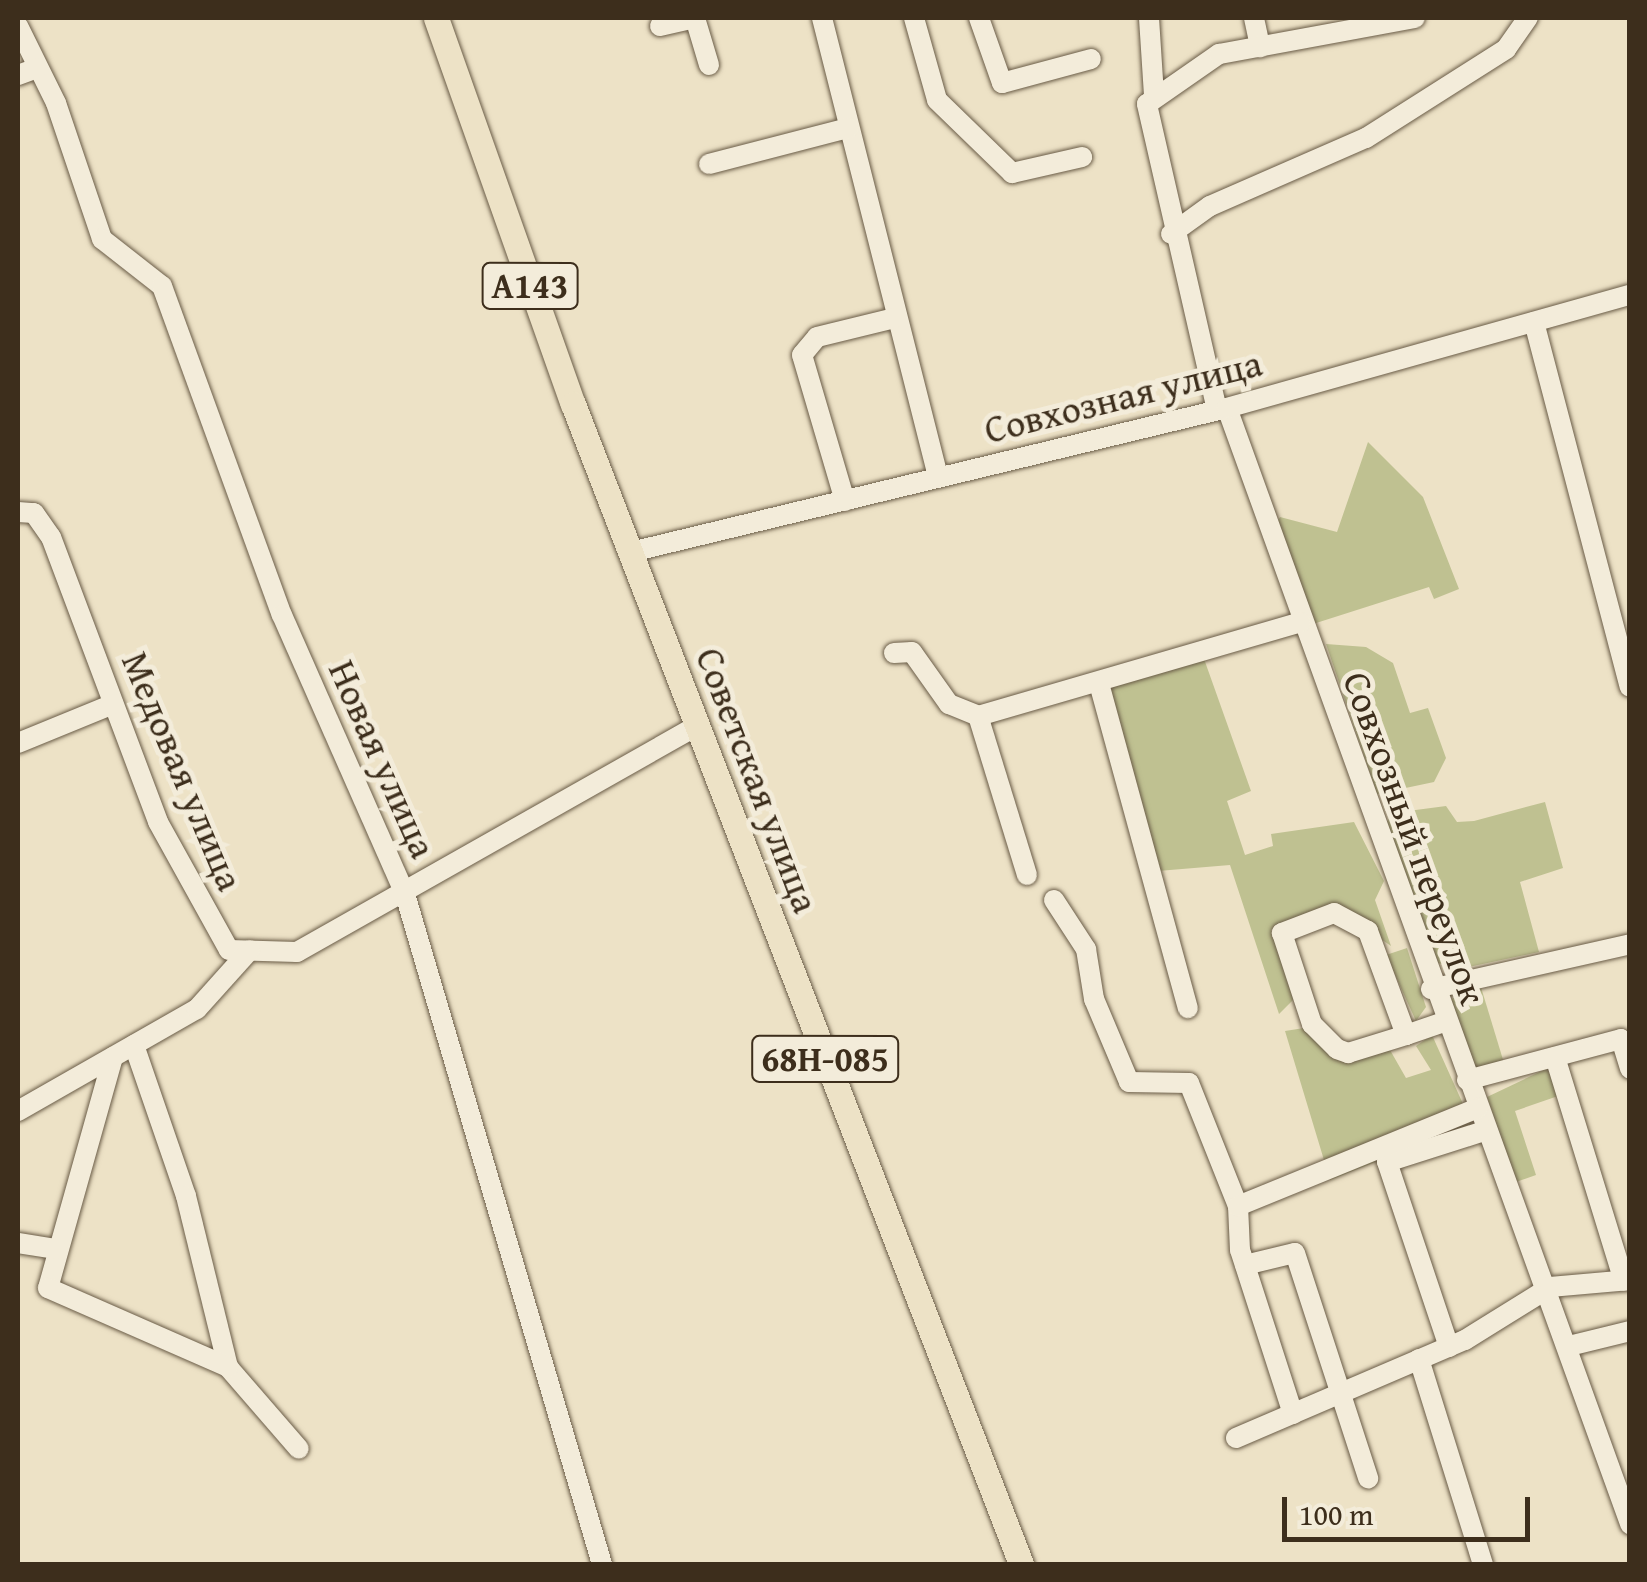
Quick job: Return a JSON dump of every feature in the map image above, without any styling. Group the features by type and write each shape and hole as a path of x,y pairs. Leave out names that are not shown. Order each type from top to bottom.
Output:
{"main road":[{"name":"Советская улица","path":"436,18 696,726 1021,1564"}],"street":[{"path":"660,26 695,18 709,65"},
{"path":"822,18 894,318 938,478"},
{"path":"914,18 937,100 1012,173 1082,157"},
{"path":"979,18 1002,83 1090,59"},
{"name":"Совхозный переулок","path":"1149,18 1154,95 1143,116 1171,234 1222,409 1431,988 1550,1288 1630,1524"},
{"path":"1254,18 1260,47"},
{"path":"1154,95 1219,54 1363,22 1414,18"},
{"path":"1171,234 1210,206 1366,138 1506,49 1528,18"},
{"name":"Новая улица","path":"18,26 27,72 102,239 162,286 282,615 405,894 602,1564"},
{"path":"708,164 848,128"},
{"name":"Совхозная улица","path":"631,552 1222,409 1630,296"},
{"path":"846,500 802,355 817,337 894,318"},
{"path":"1534,322 1630,687"},
{"name":"Медовая улица","path":"18,512 34,513 52,537 113,704 186,885 229,950 250,950"},
{"path":"1608,608 1630,603"},
{"path":"894,653 912,652 949,704 978,716 1100,687 1301,622"},
{"path":"1100,687 1188,1008"},
{"path":"18,744 113,704"},
{"path":"978,716 1027,875"},
{"path":"18,1112 198,1008 250,950 297,952 696,726"},
{"path":"1054,900 1086,949 1094,999 1129,1082 1189,1083 1238,1206 1245,1265 1293,1414"},
{"path":"1406,1035 1368,931 1334,914 1282,934 1328,1044 1348,1053 1406,1035 1444,1022"},
{"path":"1431,988 1630,944"},
{"path":"1468,1080 1621,1039 1630,1069"},
{"path":"134,1045 186,1196 228,1366 299,1448"},
{"path":"113,1057 56,1249 54,1298 228,1366"},
{"path":"1236,1438 1449,1347 1550,1288 1627,1281 1554,1057"},
{"path":"1238,1206 1478,1108"},
{"path":"1449,1347 1387,1162 1487,1130"},
{"path":"18,1243 56,1249"},
{"path":"1245,1265 1296,1253 1368,1478"},
{"path":"1569,1346 1630,1331"},
{"path":"1419,1359 1483,1564"}],"green space":[{"path":"1368,442 1423,497 1459,589 1434,599 1429,587 1313,624 1276,524 1280,517 1337,532"},
{"path":"1326,644 1366,647 1393,663 1410,713 1428,708 1446,758 1434,782 1377,794"},
{"path":"1203,656 1251,791 1227,801 1245,855 1273,846 1271,834 1354,822 1384,881 1375,900 1391,946 1335,907 1271,930 1294,999 1279,1014 1230,865 1158,871 1107,689"},
{"path":"1545,802 1563,868 1520,882 1539,952 1464,968 1437,963 1386,823 1393,813 1446,806 1457,822 1474,821"},
{"path":"1407,948 1426,1007 1416,1021 1386,955"},
{"path":"1480,984 1504,1063 1475,1074 1450,1000"},
{"path":"1304,1028 1336,1057 1390,1050 1406,1078 1431,1070 1416,1046 1432,1035 1472,1124 1330,1180 1285,1031"},
{"path":"1552,1066 1561,1095 1515,1111 1536,1175 1516,1182 1487,1097"}]}
